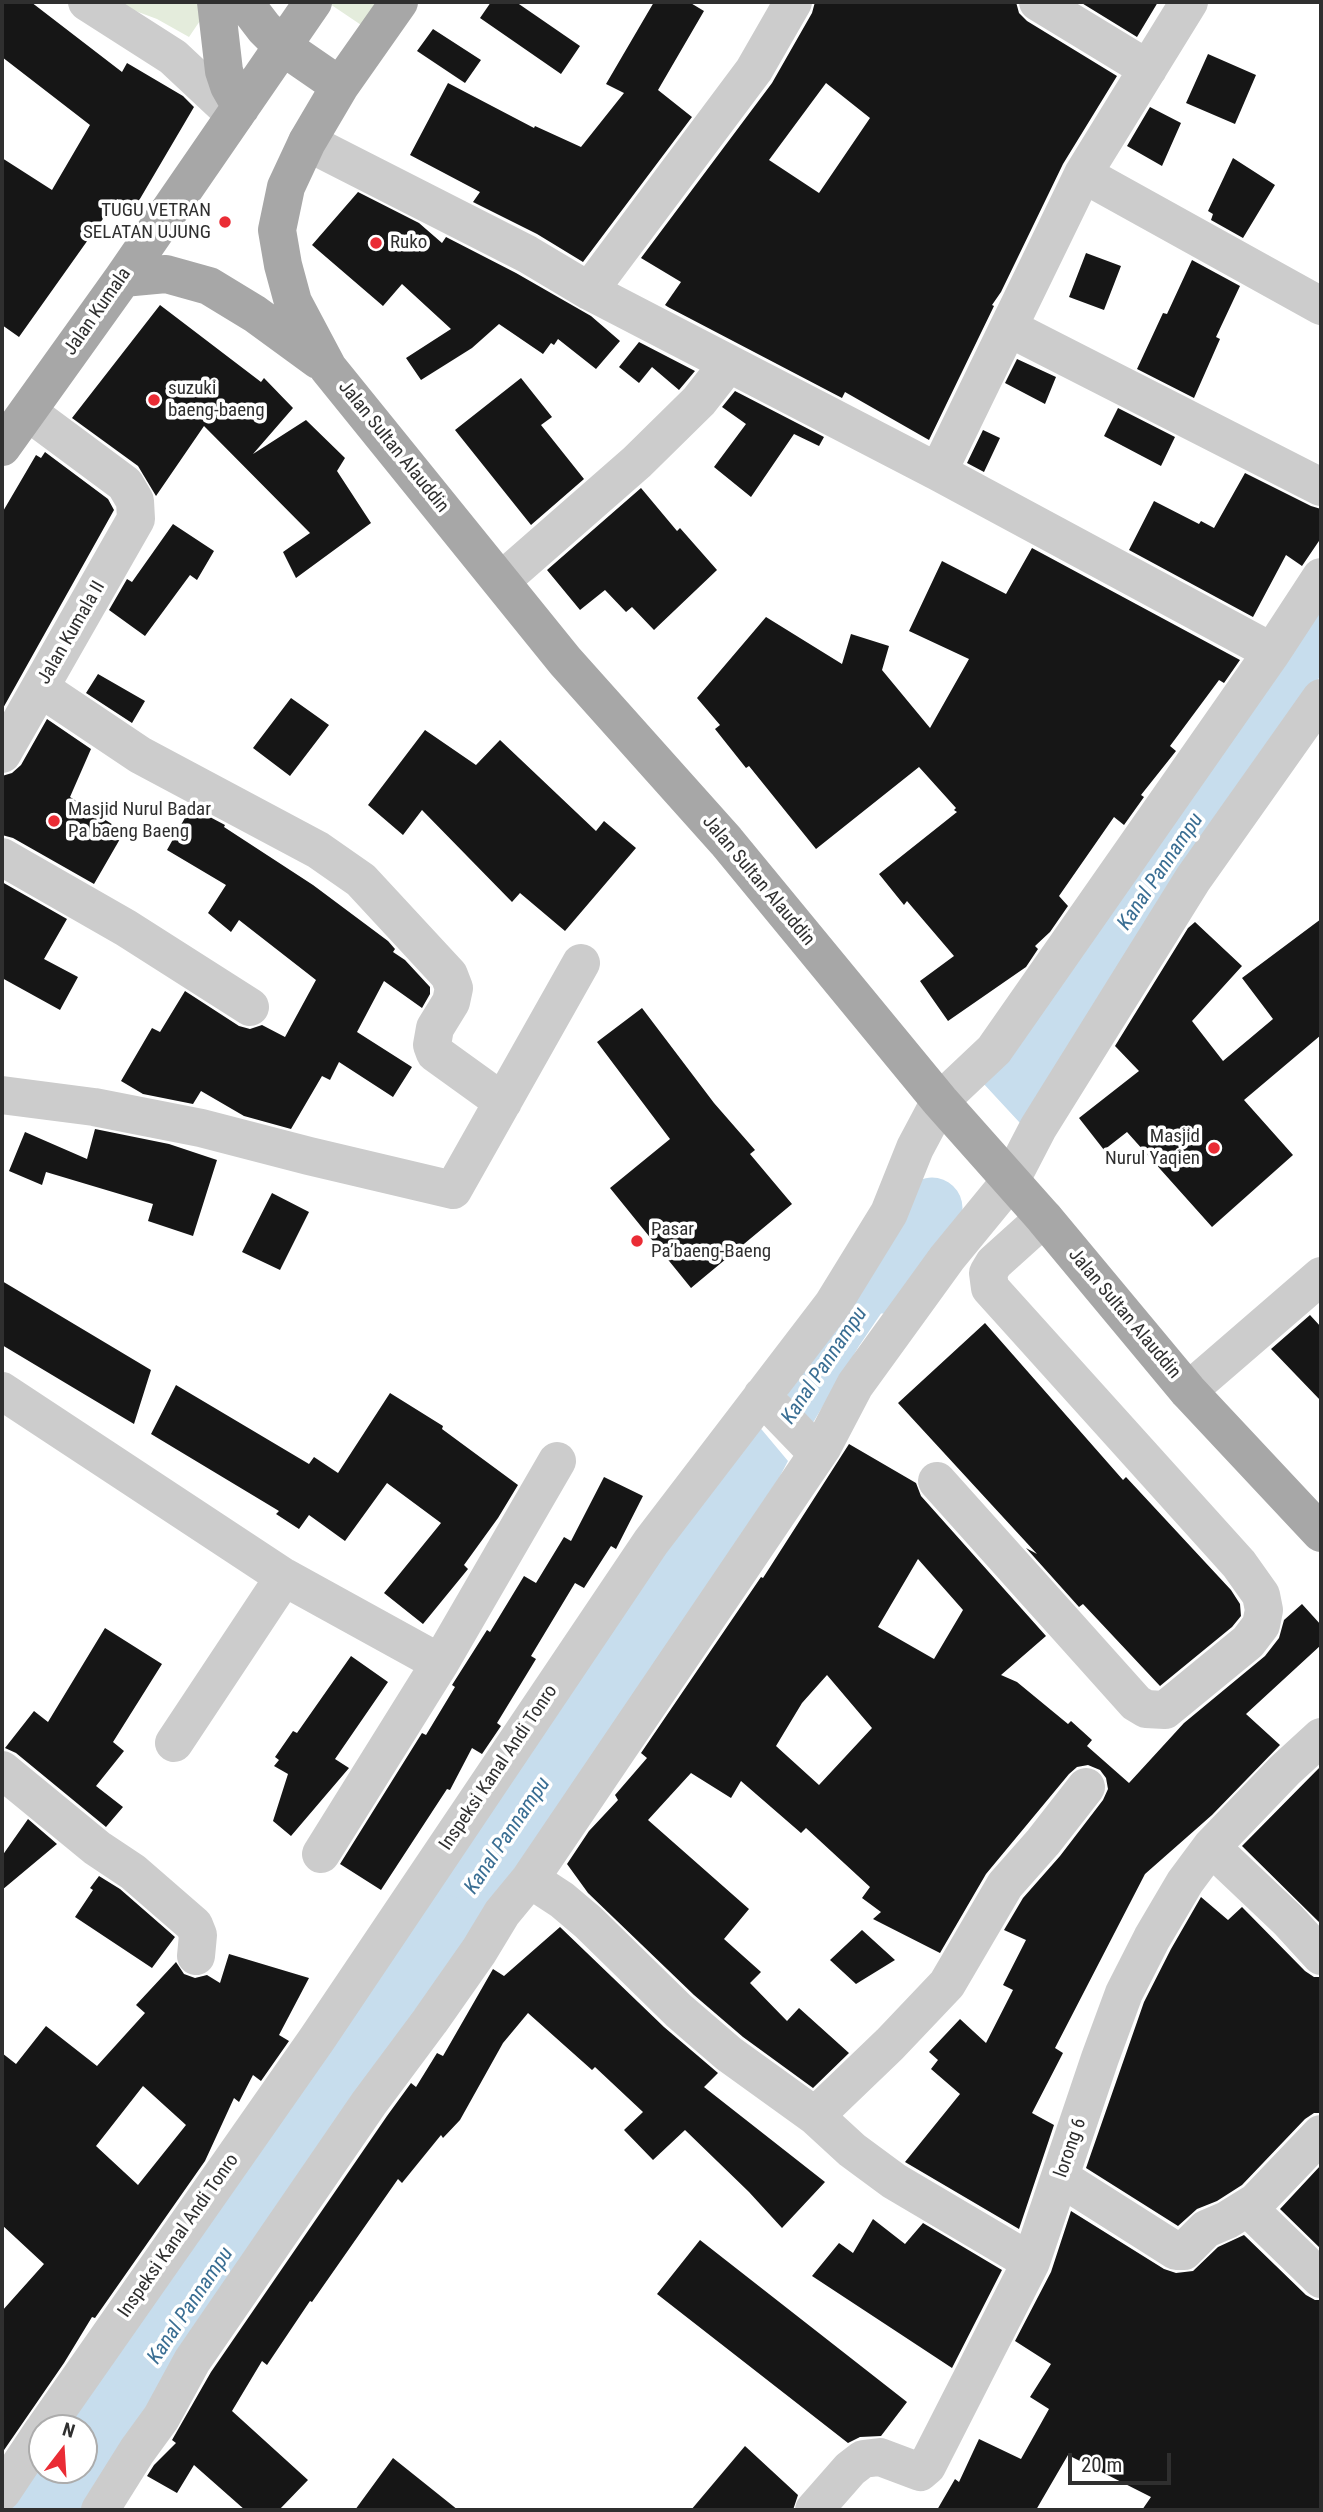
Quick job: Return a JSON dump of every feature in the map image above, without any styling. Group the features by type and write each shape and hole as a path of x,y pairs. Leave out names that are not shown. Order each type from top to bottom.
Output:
{"main road":[{"path":"216,2 224,71 238,111"},
{"path":"244,2 282,46 340,86"},
{"name":"Jalan Kumala","path":"2,447 123,278 313,2"},
{"name":"Jalan Sultan Alauddin","path":"399,2 340,86 307,142 286,187 277,230 293,302 328,368 565,661 726,841 940,1101 1044,1218 1188,1391 1321,1533"},
{"path":"123,278 166,274 209,286 255,314 328,368"}],"street":[{"path":"87,2 173,57 238,111"},
{"path":"589,291 754,70 793,2"},
{"path":"1038,2 1148,69"},
{"path":"938,472 1083,174 1189,2"},
{"path":"307,142 527,254 589,291 938,472 1272,652"},
{"path":"1083,174 1321,306"},
{"path":"1009,328 1321,487"},
{"path":"501,580 637,462 699,401 728,364"},
{"name":"Jalan Kumala II","path":"2,754 136,519 135,501 125,484 28,412"},
{"name":"Inspeksi Kanal Andi Tonro","path":"54,2414 317,2039 651,1542 766,1401 833,1304 889,1213 915,1148 940,1101 993,1050 1272,652 1321,576"},
{"path":"40,688 140,755 318,850 361,880 449,975 454,988 451,1002 435,1028 432,1045 435,1054 503,1102"},
{"path":"766,1401 811,1446 823,1447 855,1385 947,1258 1011,1180 1038,1128 1193,878 1321,698"},
{"path":"2,857 126,928 250,1007"},
{"path":"2,1095 94,1107 201,1128 453,1190 581,963"},
{"path":"937,1481 1136,1703 1146,1709 1166,1710 1248,1642 1261,1625 1264,1610 1261,1595 1239,1564 990,1287 988,1273 994,1263 1044,1218"},
{"path":"1188,1391 1321,1276"},
{"path":"2,1391 284,1577 440,1664"},
{"path":"100,2510 137,2451 162,2418 192,2361 369,2103 480,1951 514,1897 530,1879 811,1446"},
{"path":"321,1854 440,1664 557,1461"},
{"path":"174,1743 284,1577"},
{"name":"lorong 6","path":"814,2510 850,2469 863,2459 880,2457 920,2472 927,2466 1031,2262 1124,1993 1152,1938 1185,1882 1212,1847 1285,1770 1321,1737"},
{"path":"2,1770 97,1848 133,1872 194,1925 198,1935 196,1956"},
{"path":"815,2116 890,2044 947,1984 1005,1885 1086,1787"},
{"path":"1212,1847 1288,1920 1321,1956"},
{"path":"530,1879 562,1900 588,1922 679,2011 729,2054 815,2116 852,2150 894,2181 1031,2262"},
{"path":"1061,2178 1177,2251 1184,2251 1206,2230 1248,2208 1321,2134"},
{"path":"1248,2208 1321,2279"},
{"name":"Inspeksi Kanal Andi Tonro","path":"2,2492 28,2453"}],"green space":[{"path":"124,2 208,2 208,9 189,37 157,19 122,6"},
{"path":"327,2 399,2 376,35"}],"water":[{"path":"1321,592 1321,675 1020,1123 982,1082"},
{"path":"915,1197 941,1225 859,1346 808,1431 782,1385"},
{"path":"752,1418 788,1461 779,1478 422,2007 408,2002 371,1972"},
{"path":"365,1981 416,2018 89,2510 3,2510 28,2474 28,2484 98,2484 98,2414 70,2414"}],"building":[{"path":"2,2 31,2 122,72 127,63 183,96 194,107 134,209 117,199 19,337 2,325 2,158 52,190 90,125 2,57"},
{"path":"491,2 516,2 580,46 561,74 480,18"},
{"path":"654,2 689,2 704,11 658,90 692,117 583,262 537,234 473,202 480,192 410,155 448,83 534,128 535,126 581,147 624,93 606,84"},
{"path":"815,2 1016,2 1019,13 1027,21 1117,76 1063,164 1001,292 992,305 994,306 929,440 845,392 842,398 668,307 665,305 681,282 641,258 772,83 812,13","holes":["826,83 870,118 819,193 769,160"]},
{"path":"1080,2 1158,2 1137,37"},
{"path":"433,29 481,60 465,83 417,51"},
{"path":"1208,54 1256,75 1235,124 1186,103"},
{"path":"1150,107 1181,123 1162,166 1127,146"},
{"path":"1233,158 1275,185 1243,238 1211,220 1213,214 1208,211"},
{"path":"358,192 419,223 442,243 446,237 516,273 591,316 620,341 596,369 558,339 554,345 551,343 543,354 499,324 472,348 421,380 406,358 451,329 402,284 383,306 312,245"},
{"path":"1086,253 1121,266 1104,310 1069,297"},
{"path":"1192,260 1240,286 1216,337 1220,339 1194,398 1137,369"},
{"path":"160,305 261,382 264,378 293,408 253,454 306,420 345,458 337,471 371,523 296,578 283,552 310,533 204,426 156,496 138,466 72,418"},
{"path":"639,342 695,371 679,390 652,367 639,383 619,367"},
{"path":"1017,359 1056,377 1045,404 1005,383"},
{"path":"521,378 552,417 541,425 584,479 531,525 455,430"},
{"path":"735,391 824,437 819,446 794,434 751,497 714,467 746,424 722,407"},
{"path":"1118,408 1175,437 1161,466 1104,436"},
{"path":"983,430 1000,438 984,472 967,463"},
{"path":"45,452 108,499 114,510 2,710 2,513 36,455 41,458"},
{"path":"1245,473 1321,509 1321,538 1302,566 1286,555 1253,617 1129,550 1154,501 1199,524 1201,521 1214,528"},
{"path":"641,488 677,531 680,528 717,570 654,630 632,607 626,612 605,590 580,610 547,570"},
{"path":"173,524 214,551 197,580 190,575 145,636 109,610 127,579 132,582"},
{"path":"1032,548 1240,660 1224,683 1219,680 1170,746 1176,751 1141,795 1144,797 1124,825 1114,817 1059,896 1068,906 1050,932 1035,946 1038,949 1026,967 948,1021 920,981 954,956 907,901 904,905 879,874 957,812 954,810 956,808 919,767 816,849 749,766 746,768 715,729 720,725 697,698 766,617 842,664 851,634 889,646 882,670 930,728 969,659 909,631 942,561 1006,594"},
{"path":"98,674 145,701 132,723 86,693"},
{"path":"291,698 329,725 290,776 253,748"},
{"name":"Masjid Nurul Badar Pa baeng Baeng","path":"47,719 91,749 70,797 124,832 94,884 13,838 2,835 2,776 12,773 21,765"},
{"path":"425,730 476,765 500,740 596,831 604,821 636,848 565,931 520,893 512,902 422,810 403,835 368,805"},
{"path":"191,807 225,825 224,827 313,885 388,941 395,949 393,952 405,960 430,987 430,994 422,1008 384,981 357,1032 412,1067 393,1097 339,1062 330,1080 322,1076 291,1129 244,1116 201,1091 193,1104 143,1094 121,1081 152,1028 160,1032 185,991 239,1026 250,1029 262,1025 285,1037 316,980 239,920 231,932 208,913 226,885 167,850"},
{"path":"2,882 67,919 44,959 78,977 60,1010 2,978"},
{"path":"1321,919 1321,1035 1244,1100 1293,1155 1212,1227 1127,1132 1104,1150 1079,1118 1139,1071 1115,1046 1188,928 1195,922 1242,966 1192,1021 1223,1061 1273,1019 1242,978"},
{"path":"642,1008 714,1103 755,1150 750,1154 792,1204 691,1288 610,1188 670,1139 597,1042"},
{"path":"95,1129 169,1144 217,1160 193,1236 148,1221 153,1204 46,1172 42,1185 9,1171 25,1132 87,1159"},
{"path":"272,1193 309,1212 280,1270 242,1252"},
{"path":"2,1281 151,1370 134,1424 2,1345"},
{"path":"1310,1315 1321,1327 1321,1401 1271,1349"},
{"path":"985,1323 1123,1480 1126,1477 1231,1590 1240,1604 1241,1616 1232,1627 1160,1686 1083,1604 1079,1607 1026,1548 1037,1554 898,1403"},
{"path":"176,1385 309,1464 314,1457 338,1473 390,1393 443,1426 442,1429 518,1485 464,1565 468,1569 423,1624 384,1593 441,1523 387,1483 345,1541 309,1515 299,1529 276,1514 279,1511 151,1434"},
{"path":"849,1444 916,1483 921,1496 1046,1636 1001,1675 1017,1682 1068,1724 1071,1721 1092,1740 1087,1746 1129,1783 1184,1723 1265,1656 1279,1638 1284,1620 1302,1604 1321,1625 1321,1645 1246,1714 1280,1745 1212,1815 1145,1874 1055,2048 1063,2053 1032,2113 1054,2125 1019,2229 905,2162 960,2094 931,2069 938,2060 929,2052 960,2019 986,2043 1013,1990 1003,1985 1026,1940 1004,1930 1023,1898 1060,1856 1103,1800 1108,1789 1106,1778 1100,1770 1088,1765 1077,1767 1069,1774 986,1874 940,1953 873,1919 881,1912 862,1898 870,1887 806,1828 801,1833 741,1781 731,1798 691,1773 648,1820 749,1909 724,1939 761,1972 750,1983 787,2021 799,2008 849,2053 813,2088 743,2037 694,1995 588,1893 567,1864 589,1831 618,1800 615,1795 647,1758 641,1753 761,1577 763,1578","holes":["918,1559 963,1610 934,1659 878,1627","827,1675 872,1728 819,1785 776,1746 802,1703"]},
{"path":"604,1477 643,1496 616,1549 611,1546 584,1588 575,1583 531,1656 536,1659 497,1723 501,1726 482,1754 472,1748 450,1790 447,1789 381,1890 340,1864 422,1733 426,1735 455,1687 452,1685 487,1630 490,1632 524,1576 536,1583 564,1537 571,1541"},
{"path":"105,1628 162,1664 113,1742 124,1751 96,1786 123,1807 106,1827 16,1753 5,1748 34,1711 48,1722"},
{"path":"351,1656 388,1682 335,1759 349,1768 291,1836 273,1821 288,1774 274,1766 279,1760 275,1757 293,1731 297,1733"},
{"path":"1321,1766 1321,1924 1242,1846"},
{"path":"28,1819 57,1844 2,1890 2,1856"},
{"path":"99,1876 120,1889 175,1937 152,1968 75,1917"},
{"path":"1201,1897 1228,1920 1242,1907 1305,1971 1314,1977 1321,1977 1321,2113 1314,2113 1305,2119 1242,2185 1217,2201 1197,2209 1178,2226 1086,2168 1144,2002"},
{"path":"560,1927 664,2027 718,2073 704,2087 825,2182 782,2228 685,2130 653,2160 624,2130 643,2112 595,2067 592,2070 528,2013 503,2043 460,2120 443,2138 441,2135 402,2183 398,2179 267,2365 262,2361 232,2411 308,2480 279,2510 245,2510 194,2465 177,2493 147,2476 176,2443 172,2440 211,2372 387,2116 411,2083 416,2087 437,2053 443,2056 493,1969 504,1976"},
{"path":"862,1930 895,1960 856,1984 830,1960"},
{"path":"229,1954 309,1978 279,2035 289,2041 261,2081 253,2075 239,2102 234,2098 205,2161 95,2318 92,2317 2,2453 2,2311 44,2264 2,2225 2,2053 16,2064 46,2026 97,2066 145,2013 136,2005 176,1962 184,1974 195,1978 207,1975 220,1983","holes":["143,2086 186,2125 138,2185 96,2146"]},
{"path":"1321,2165 1321,2249 1280,2209"},
{"path":"1071,2211 1164,2269 1176,2273 1193,2271 1218,2247 1244,2235 1306,2295 1321,2300 1321,2510 1142,2510 1151,2497 1068,2455 1036,2510 937,2510 955,2479 959,2482 979,2439 1021,2459 1049,2409 1030,2397 1051,2364 1015,2341 1051,2272"},
{"path":"873,2219 905,2244 923,2223 1002,2270 952,2368 812,2276 839,2243 853,2253"},
{"path":"700,2240 907,2402 881,2436 860,2437 848,2443 657,2294"},
{"path":"745,2446 798,2495 793,2510 691,2510"},
{"path":"393,2458 458,2510 355,2510"}],"waterway":[{"name":"Kanal Pannampu","path":"883,1283 932,1208"},
{"name":"Kanal Pannampu","path":"346,2073 447,1926"}],"place":[{"name":"TUGU VETRAN SELATAN UJUNG","path":"225,222"},
{"name":"Ruko","path":"376,243"},
{"name":"suzuki baeng-baeng","path":"154,400"},
{"name":"Masjid Nurul Badar Pa baeng Baeng","path":"54,821"},
{"name":"Masjid Nurul Yaqien","path":"1214,1148"},
{"name":"Pasar Paʼbaeng-Baeng","path":"637,1241"}]}
